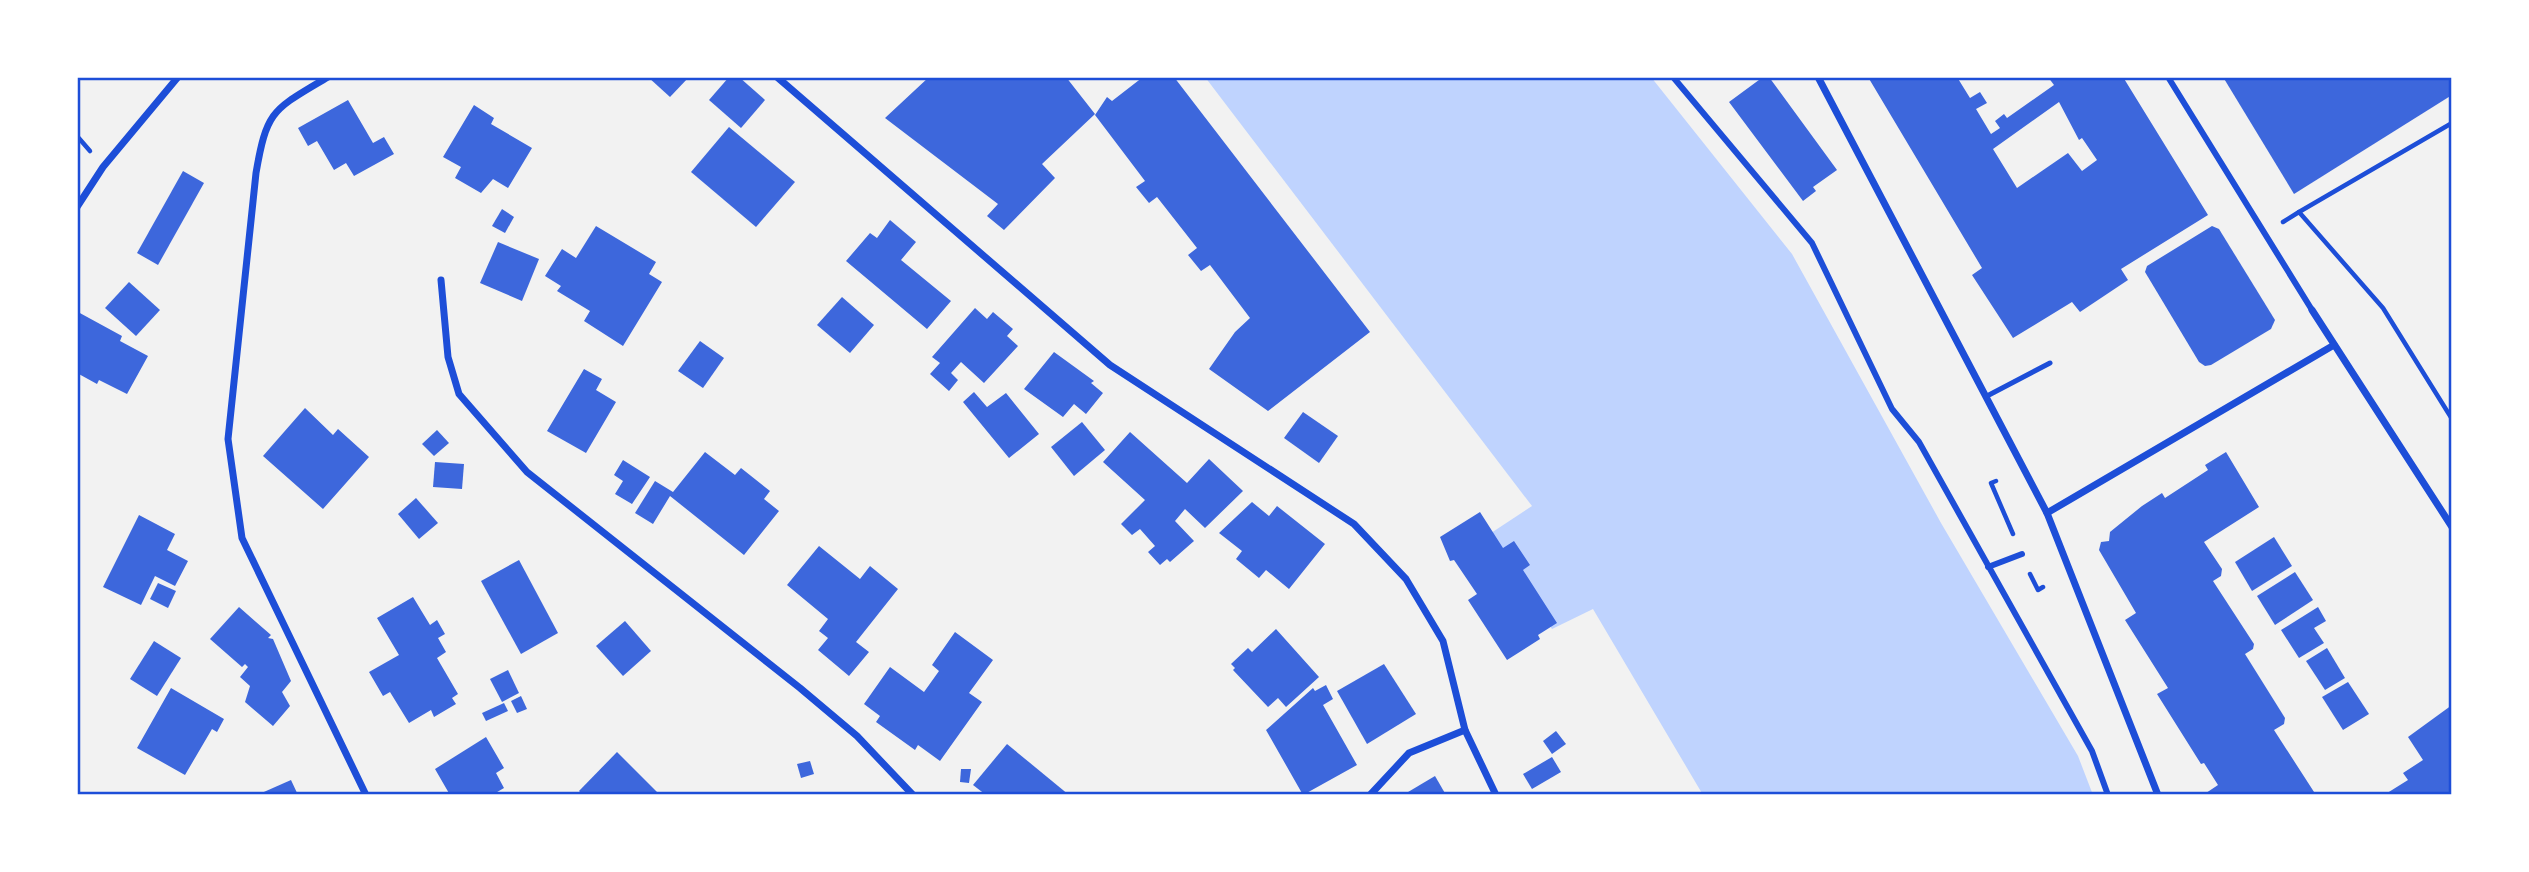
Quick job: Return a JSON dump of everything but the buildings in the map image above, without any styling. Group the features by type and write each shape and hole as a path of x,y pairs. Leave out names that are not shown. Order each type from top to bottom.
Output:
{"street":[{"path":"77,207 103,167 178,77"},
{"path":"328,77 280,106 263,131 256,173 228,439 242,538 366,795"},
{"path":"777,77 1110,365 1354,524 1406,579 1443,641 1465,730 1496,795"},
{"path":"1673,77 1812,243 1892,409 1919,442 2092,751 2108,795"},
{"path":"1818,77 2047,513 2158,795"},
{"path":"2168,77 2334,345 2452,527"},
{"path":"441,280 448,357 459,394 527,472 800,688 857,736 913,795"},
{"path":"2047,513 2334,345"},
{"path":"1988,567 2022,554"},
{"path":"1370,795 1409,753 1465,730"}],"lane":[{"path":"1987,396 2050,363"}],"path":[{"path":"2264,233 2452,123"},
{"path":"2299,212 2383,309 2452,419"}],"water":[{"path":"1205,77 1651,77 1792,254 1941,523 2078,756 2093,795 1703,795 1593,609 1552,629 1488,535 1532,506"}]}
